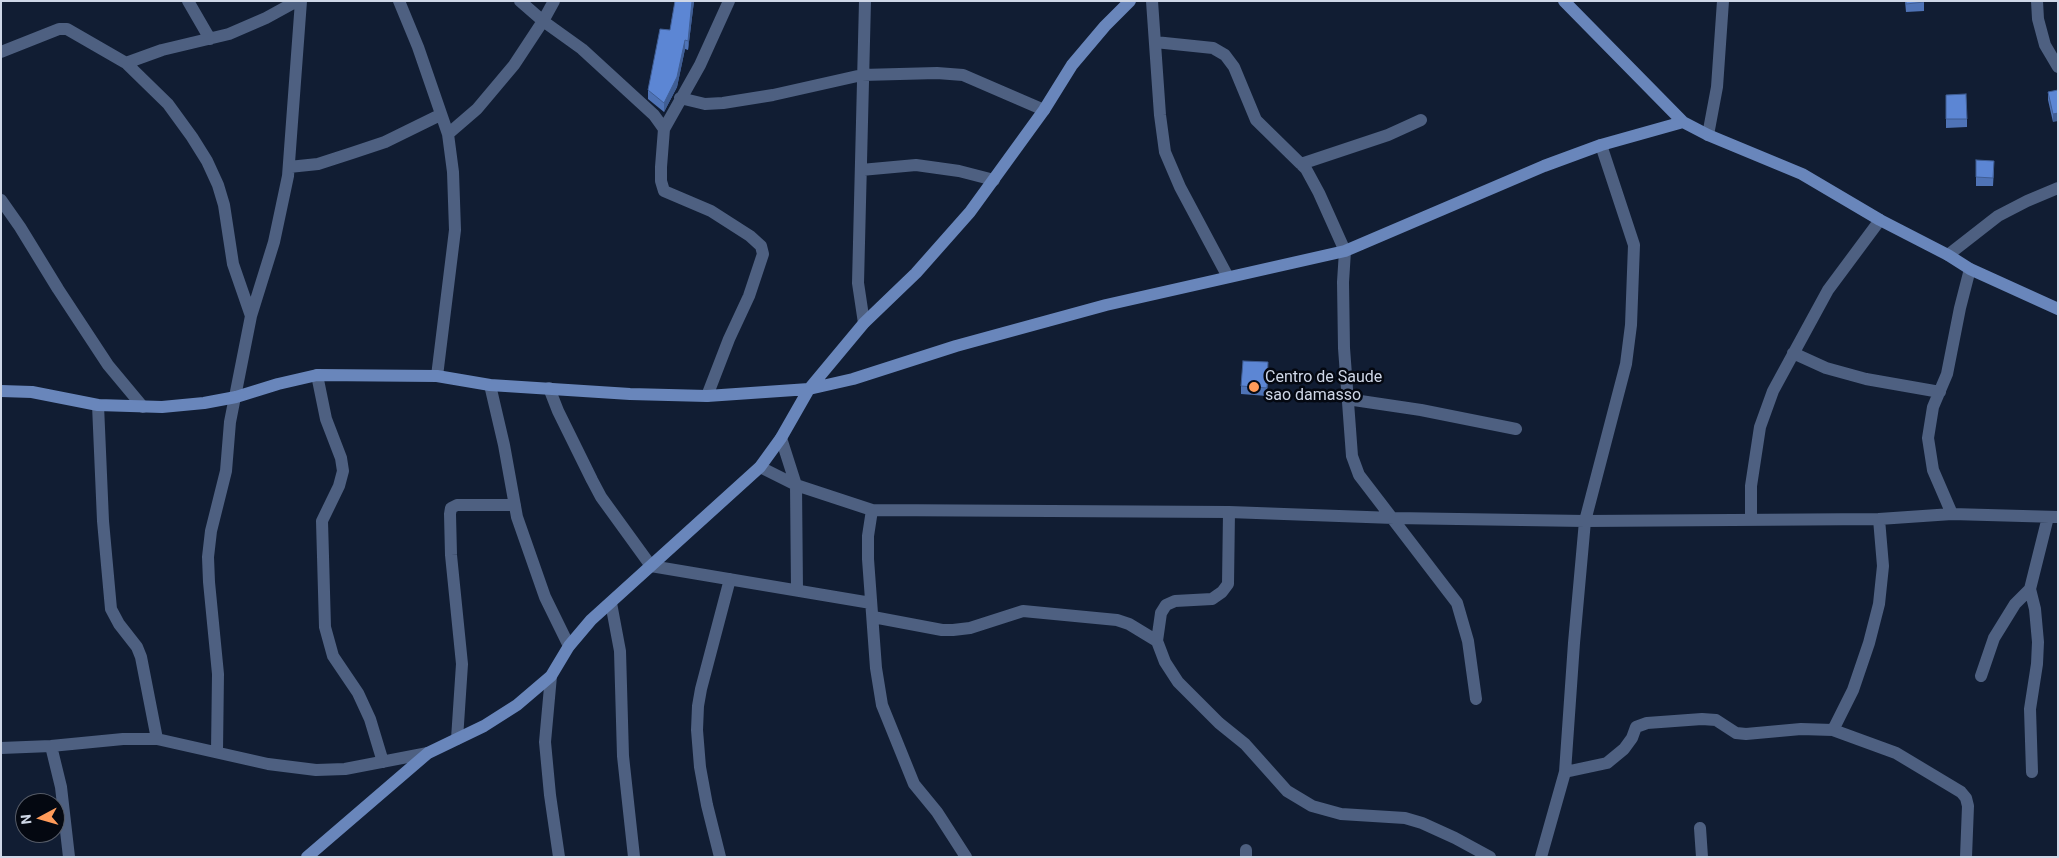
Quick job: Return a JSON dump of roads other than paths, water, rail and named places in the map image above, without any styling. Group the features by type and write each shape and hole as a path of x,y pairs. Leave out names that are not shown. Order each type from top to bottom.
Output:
{"street":[{"path":"188,1 210,39"},
{"path":"126,63 162,50 229,34 266,18 297,1"},
{"path":"217,751 218,674 208,582 208,557 211,531 226,471 230,422 251,316 274,242 289,166 301,1"},
{"path":"399,1 418,47 448,134 453,172 455,230 436,376"},
{"path":"520,1 543,21 582,48 654,115 664,129"},
{"path":"448,134 477,109 514,64 554,1"},
{"path":"707,396 749,296 763,254 761,246 750,236 711,211 664,190 661,181 661,167 664,129 700,65 729,1"},
{"path":"864,323 858,283 865,1"},
{"path":"307,857 428,754 484,726 517,705 550,676 569,646 591,620 760,467 781,438 808,389 864,323 916,272 970,212 1044,110 1072,66 1105,26 1130,1"},
{"path":"1152,1 1165,152 1180,187 1228,277"},
{"path":"1564,1 1682,122 1708,135 1802,174 1880,220 1948,255 1970,269 2058,309"},
{"path":"1708,135 1717,87 1723,1"},
{"path":"2037,1 2038,19 2045,45 2058,67"},
{"path":"1,52 59,29 67,29 126,63 168,104 192,136 207,161 218,185 224,205 233,264 251,316"},
{"path":"1155,42 1213,48 1225,55 1234,67 1256,120 1306,169 1319,193 1345,250 1343,282 1347,399 1352,456 1360,475 1457,603 1468,641 1476,699"},
{"path":"680,98 705,104 723,103 773,96 862,75 937,73 963,75 1044,110"},
{"path":"289,166 318,164 385,142 440,115"},
{"path":"1301,164 1388,135 1421,120"},
{"path":"1,391 32,392 98,405 143,407 204,404 317,375 436,376 490,384 630,394 707,396 808,389 854,379 956,346 1106,305 1345,250 1544,166 1601,145 1682,122"},
{"path":"1541,857 1566,772 1574,643 1585,521 1626,364 1632,325 1634,245 1601,145"},
{"path":"861,170 916,165 959,171 994,180"},
{"path":"1948,255 1998,216 2058,188"},
{"path":"1,200 108,365 143,407"},
{"path":"1751,519 1751,486 1760,427 1773,391 1828,290 1880,220"},
{"path":"1952,514 1933,470 1928,438 1933,407 1947,374 1970,269"},
{"path":"1793,353 1826,368 1850,375 1940,392"},
{"path":"317,375 326,419 342,458 343,471 339,486 322,521 325,627 333,656 358,693 370,719 383,762"},
{"path":"490,384 515,505 528,552 545,597 569,646"},
{"path":"549,388 572,441 597,488 651,566 871,603"},
{"path":"1347,399 1421,410 1516,429"},
{"path":"98,405 103,521 111,609 119,624 137,647 141,657 157,739"},
{"path":"781,438 796,485 798,590"},
{"path":"760,467 796,485 872,510 1229,512 1394,518 1585,521 1879,519 1952,514 2053,517 2030,589 2015,604 1994,638 1981,676"},
{"path":"457,739 462,664 451,555 450,514 452,508 457,505 515,505"},
{"path":"872,510 868,536 871,603 876,668 882,705 914,784 937,812 966,857"},
{"path":"1229,512 1228,584 1222,592 1212,599 1175,601 1166,605 1161,614 1157,641 1165,662 1178,682 1219,723 1245,744 1287,791 1312,806 1341,814 1405,818 1422,823 1490,857"},
{"path":"1833,730 1853,690 1869,643 1879,604 1883,566 1879,519"},
{"path":"720,857 700,767 697,722 701,689 730,579"},
{"path":"2030,589 2035,609 2038,642 2037,664 2030,710 2032,772"},
{"path":"611,603 620,651 623,756 634,857"},
{"path":"873,617 942,630 953,630 970,628 1023,611 1117,620 1129,624 1157,641"},
{"path":"550,676 545,742 559,857"},
{"path":"1566,772 1607,763 1624,749 1632,738 1636,727 1647,723 1702,718 1716,720 1736,733 1746,734 1801,728 1833,730 1896,753 1961,792 1966,798 1968,806 1966,857"},
{"path":"1,748 51,746 123,739 157,739 268,764 316,770 345,769 428,754"},
{"path":"51,746 61,787 69,857"},
{"path":"1700,828 1702,857"}],"place":[{"name":"Centro de Saude sao damasso","path":"1254,387"}]}
